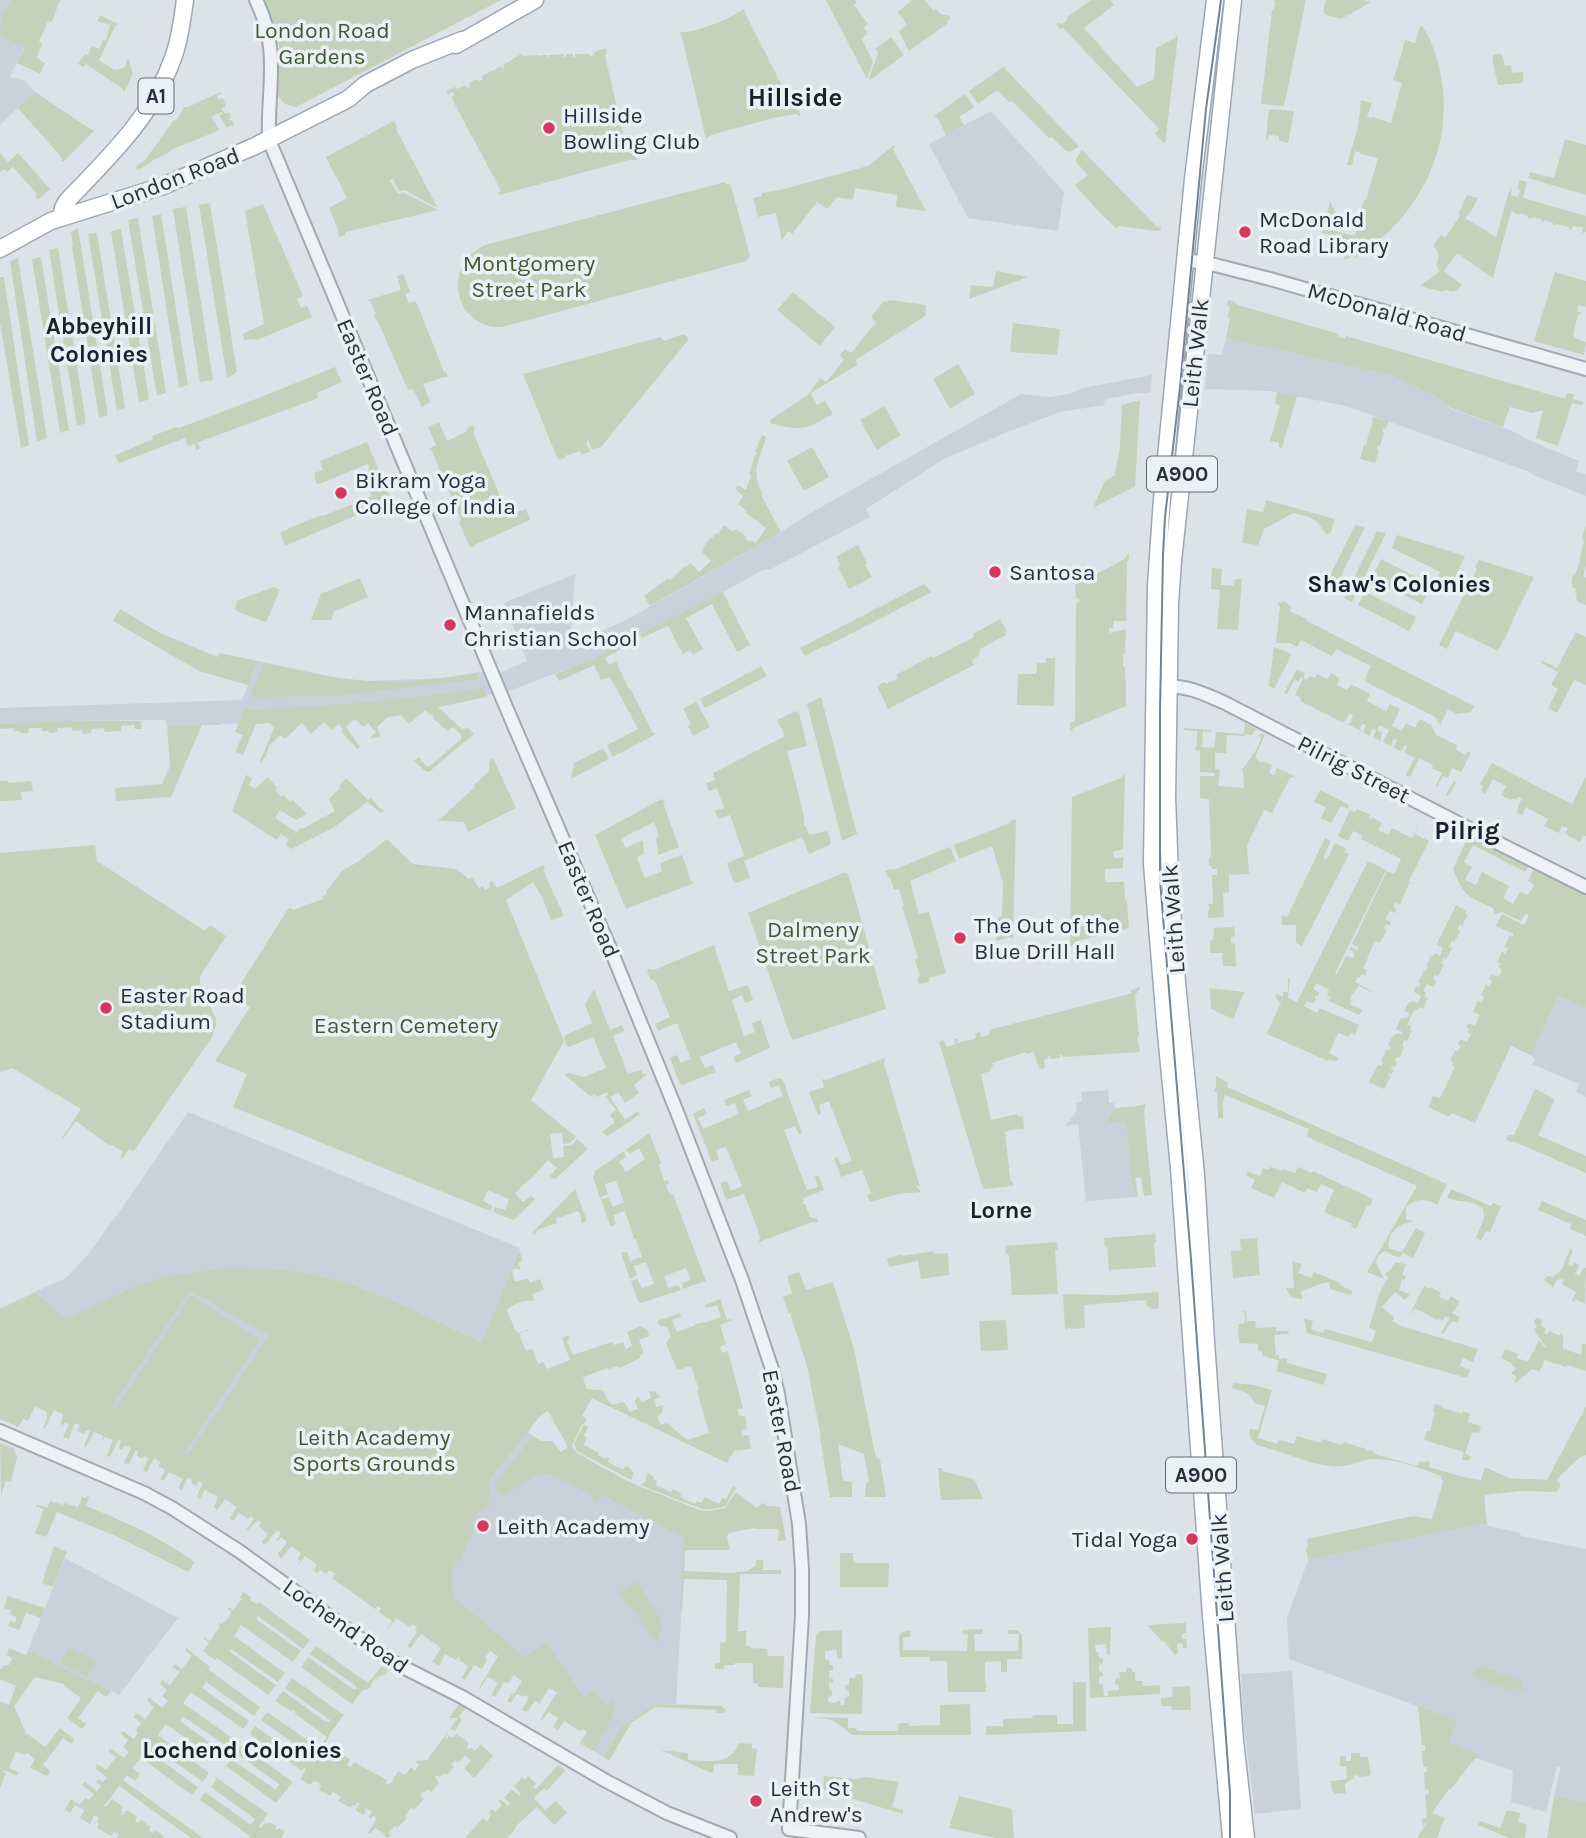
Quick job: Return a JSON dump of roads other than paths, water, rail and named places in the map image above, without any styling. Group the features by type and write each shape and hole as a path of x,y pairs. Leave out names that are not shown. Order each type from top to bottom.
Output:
{"main road":[{"name":"A1","path":"61,218 67,201 125,140 157,94 173,58 185,0"},
{"name":"London Road","path":"0,249 61,218 163,186 269,140 348,99 370,94 535,0"},
{"name":"Leith Walk","path":"1215,0 1193,179 1156,585 1174,931 1196,1175 1233,1719 1246,1838"},
{"name":"Leith Walk","path":"1231,1838 1211,1616 1179,1168 1164,1023 1152,864 1162,686 1173,561 1233,0"}],"street":[{"name":"Easter Road","path":"256,0 265,19 271,44 269,140 670,1095 741,1280 772,1370 799,1524 802,1569 802,1616 786,1833"},
{"name":"McDonald Road","path":"1186,260 1328,295 1586,369"},
{"name":"Pilrig Street","path":"1162,686 1183,686 1198,690 1586,887"},
{"name":"Lochend Road","path":"0,1431 144,1493 187,1516 239,1550 391,1661 462,1697 640,1799 691,1824 730,1838"},
{"path":"786,1833 859,1838"}],"tram line":[{"path":"1221,0 1206,109 1165,517 1160,711 1160,880 1191,1259 1230,1793 1230,1838"}],"place":[{"name":"Hillside Bowling Club","path":"549,128"},
{"name":"McDonald Road Library","path":"1245,232"},
{"name":"Bikram Yoga College of India","path":"341,493"},
{"name":"Santosa","path":"995,572"},
{"name":"Mannafields Christian School","path":"450,625"},
{"name":"The Out of the Blue Drill Hall","path":"960,938"},
{"name":"Easter Road Stadium","path":"106,1008"},
{"name":"Leith Academy","path":"483,1526"},
{"name":"Tidal Yoga","path":"1192,1539"},
{"name":"Leith St Andrew's","path":"756,1801"}],"district":[{"name":"Hillside","path":"795,97"},
{"name":"Abbeyhill Colonies","path":"99,340"},
{"name":"Shaw's Colonies","path":"1399,584"},
{"name":"Pilrig","path":"1467,830"},
{"name":"Lorne","path":"1001,1210"},
{"name":"Lochend Colonies","path":"242,1750"}],"park label":[{"name":"London Road Gardens","path":"322,43"},
{"name":"Montgomery Street Park","path":"529,276"},
{"name":"Dalmeny Street Park","path":"813,942"},
{"name":"Eastern Cemetery","path":"406,1025"},
{"name":"Leith Academy Sports Grounds","path":"374,1450"}]}
